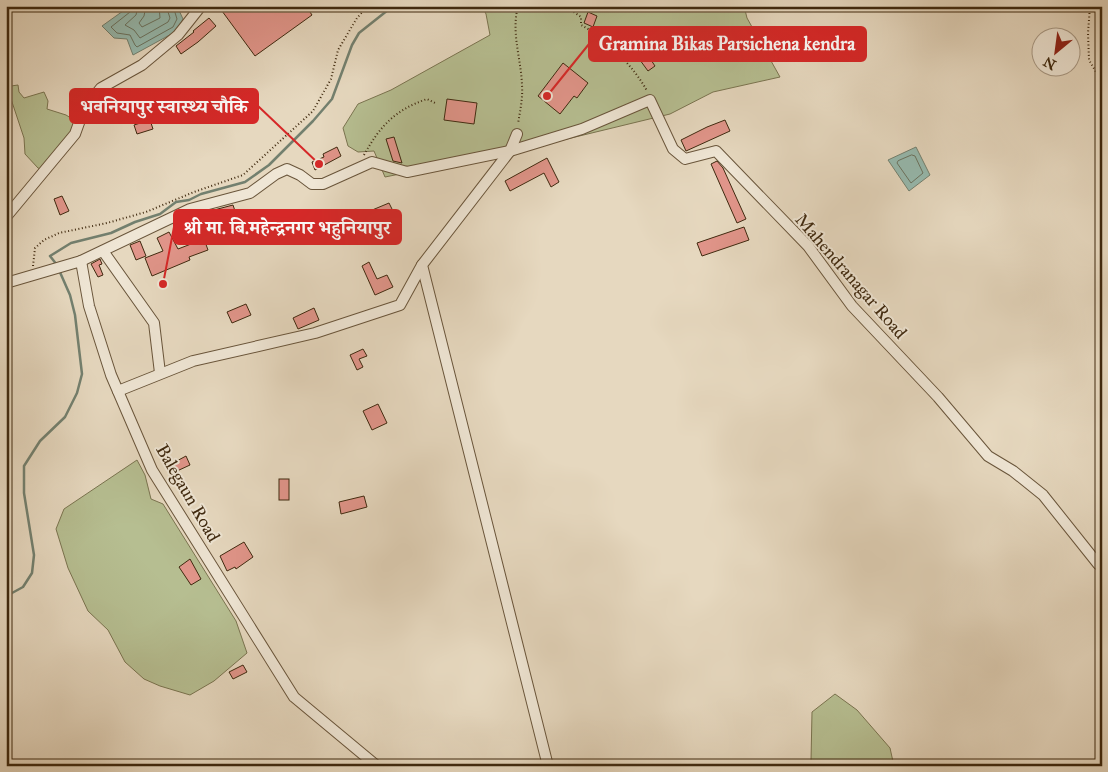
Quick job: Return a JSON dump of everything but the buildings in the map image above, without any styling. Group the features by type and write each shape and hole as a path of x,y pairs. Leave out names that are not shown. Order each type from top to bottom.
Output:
{"street":[{"path":"6,217 75,134 84,109 101,88 142,65 178,35 201,6"},
{"path":"6,283 81,261 190,209 250,193 276,174 287,169 300,175 312,184 323,184 372,162 407,172 510,151 582,129 650,100"},
{"name":"Mahendranagar Road","path":"650,100 673,149 685,159 716,151 808,246 852,306 938,397 988,456 1013,471 1043,495 1102,567"},
{"path":"118,391 193,361 316,332 400,305 422,265 510,151 516,134"},
{"path":"103,251 154,323 160,373"},
{"name":"Balegaun Road","path":"81,261 89,306 111,375 152,470 294,696 377,766"},
{"path":"422,265 548,766"}],"path":[{"path":"35,275 35,248 44,240 59,233 107,224 146,212 242,175 312,111 326,92 338,50 356,18 365,9 365,6"},
{"path":"516,134 523,86 515,35 515,18 518,6"},
{"path":"565,6 581,17 581,25 591,30 623,60 643,83 650,96 650,100"},
{"path":"1090,6 1089,60 1102,82"},
{"path":"359,167 371,143 398,112 412,104 427,99 437,104"}],"green space":[{"path":"482,6 744,6 747,18 780,77 713,92 670,114 534,147 385,177 374,151 358,152 348,146 343,128 358,104 391,90 490,35 486,14"},
{"path":"18,85 19,92 24,98 44,92 48,101 47,109 66,115 74,120 67,139 42,170 25,154 24,138 8,90 11,86"},
{"path":"137,460 145,475 151,499 163,504 236,621 247,653 214,681 190,695 144,679 125,662 108,630 88,611 68,568 56,529 64,509"},
{"path":"835,694 857,710 890,748 894,766 801,766 811,761 812,712"}],"water":[{"path":"130,6 177,6 183,19 177,31 133,55 127,39 114,38 102,26"},
{"path":"916,147 930,175 909,191 888,160"}],"waterway":[{"path":"57,265 50,256 71,243 111,233 135,222 160,214 176,202 189,200 201,194 245,182 269,165 332,99 352,45 359,33 393,6"},
{"path":"6,595 23,587 32,573 34,555 24,493 24,466 40,441 65,417 77,393 82,374 75,315 70,295 59,270"}],"place":[{"name":"Gramina Bikas Parsichena kendra","path":"547,96"},
{"name":"भवनियापुर स्वास्थ्य चाैकि","path":"319,164"},
{"name":"श्री मा. बि.महेन्द्रनगर भहुनियापुर","path":"163,284"}]}
